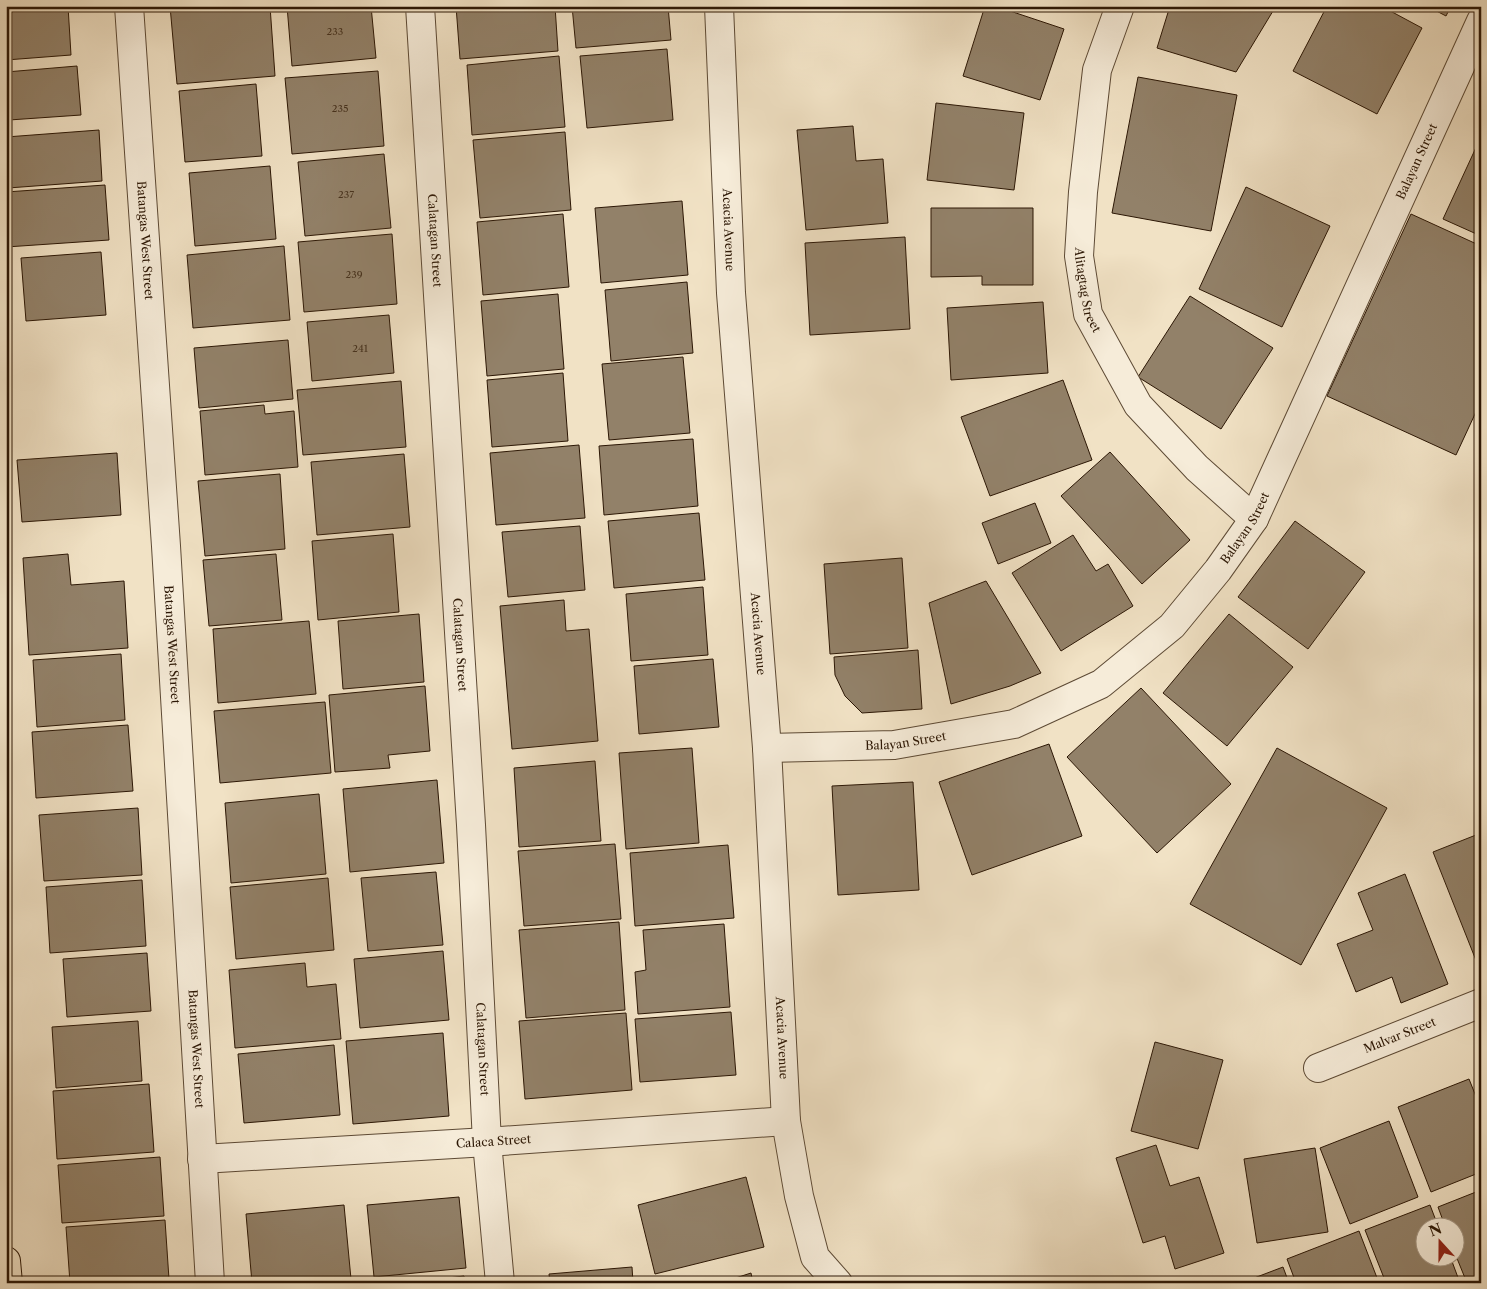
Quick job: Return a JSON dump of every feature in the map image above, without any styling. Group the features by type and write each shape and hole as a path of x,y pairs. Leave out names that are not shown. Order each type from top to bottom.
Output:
{"main road":[{"path":"6,1261 8,1283"}],"street":[{"name":"Batangas West Street","path":"129,6 166,556 210,1283"},
{"name":"Calatagan Street","path":"420,6 472,826 487,1142 500,1283"},
{"name":"Acacia Avenue","path":"719,6 731,293 767,748 786,1121 799,1196 817,1270"},
{"name":"Alitagtag Street","path":"1120,6 1097,70 1083,192 1079,256 1088,314 1138,405 1197,468 1254,519"},
{"name":"Balayan Street","path":"767,748 894,745 1014,724 1101,684 1172,626 1218,570 1254,519 1481,21"},
{"name":"Malvar Street","path":"1318,1068 1481,1003"},
{"name":"Calaca Street","path":"202,1159 487,1142 786,1121"},
{"path":"817,1270 838,1283"}],"building":[{"path":"6,6 68,6 71,55 6,60"},
{"path":"170,6 270,6 275,76 177,84"},
{"path":"287,6 371,6 376,58 292,66"},
{"path":"456,6 555,6 558,51 460,59"},
{"path":"572,6 668,6 671,40 576,48"},
{"path":"985,6 995,6 1064,29 1040,100 963,76"},
{"path":"1170,6 1276,6 1236,72 1157,48"},
{"path":"1327,6 1381,6 1422,28 1377,114 1293,71"},
{"path":"1427,6 1451,6 1446,16"},
{"path":"667,49 673,120 587,128 580,56"},
{"path":"559,56 565,127 472,135 467,65"},
{"path":"77,66 81,115 9,120 6,72"},
{"path":"378,71 384,146 292,154 285,78"},
{"path":"1138,77 1237,95 1211,231 1112,213"},
{"path":"256,84 262,156 185,162 179,91"},
{"path":"936,103 1024,113 1014,190 927,180"},
{"path":"853,126 856,161 883,159 888,223 806,230 797,130"},
{"path":"99,130 102,181 8,188 6,137"},
{"path":"565,132 571,210 480,218 473,140"},
{"path":"1479,141 1481,142 1481,236 1443,219"},
{"path":"384,154 391,228 305,236 298,162"},
{"path":"270,166 276,239 195,246 189,173"},
{"path":"105,185 109,240 6,247 6,192"},
{"path":"1246,187 1330,226 1282,327 1199,289"},
{"path":"682,201 688,275 601,283 595,208"},
{"path":"931,208 1033,208 1033,285 982,285 982,276 931,277"},
{"path":"563,214 569,287 483,295 477,222"},
{"path":"1411,214 1481,246 1481,401 1456,455 1327,396"},
{"path":"392,234 397,304 304,312 298,242"},
{"path":"905,237 910,329 810,335 805,243"},
{"path":"284,246 290,320 193,328 187,255"},
{"path":"101,252 106,315 26,321 21,258"},
{"path":"687,282 693,353 611,361 605,290"},
{"path":"558,294 564,369 487,376 481,301"},
{"path":"1190,296 1273,348 1221,429 1138,377"},
{"path":"1043,302 1048,373 951,380 947,308"},
{"path":"389,315 394,373 312,381 307,322"},
{"path":"288,340 293,399 199,408 194,348"},
{"path":"683,357 690,433 609,440 602,364"},
{"path":"563,373 568,441 492,447 487,380"},
{"path":"1063,380 1092,460 990,496 961,417"},
{"path":"401,381 406,447 303,455 297,390"},
{"path":"264,405 265,414 294,411 298,467 205,475 200,411"},
{"path":"693,439 698,506 604,515 599,446"},
{"path":"579,445 585,518 496,525 490,453"},
{"path":"1110,452 1190,540 1142,584 1061,496"},
{"path":"117,453 121,515 22,522 17,460"},
{"path":"404,454 410,527 317,535 311,462"},
{"path":"280,474 285,549 205,556 198,481"},
{"path":"1035,503 1051,543 998,564 982,523"},
{"path":"699,513 705,580 614,588 608,521"},
{"path":"1295,521 1365,572 1308,649 1238,597"},
{"path":"580,526 585,590 508,597 502,532"},
{"path":"393,534 399,612 318,620 312,541"},
{"path":"1073,535 1096,571 1108,564 1133,606 1061,651 1012,573"},
{"path":"68,554 71,585 124,581 128,648 29,655 23,558"},
{"path":"276,554 282,620 209,626 203,560"},
{"path":"902,558 908,648 830,654 824,564"},
{"path":"986,581 1041,673 1010,686 951,704 929,603"},
{"path":"703,587 708,655 631,661 626,594"},
{"path":"564,600 566,631 589,629 598,741 512,749 500,606"},
{"path":"419,614 424,682 343,689 338,621"},
{"path":"1229,614 1293,667 1227,746 1163,693"},
{"path":"309,621 316,694 218,703 213,629"},
{"path":"918,650 922,709 862,713 845,696 835,675 834,657"},
{"path":"121,654 125,720 37,727 33,660"},
{"path":"713,659 719,727 639,734 634,666"},
{"path":"425,686 430,751 388,755 390,768 335,772 329,695"},
{"path":"1141,688 1231,784 1157,853 1067,757"},
{"path":"325,702 331,773 220,783 214,711"},
{"path":"128,725 133,791 36,798 32,732"},
{"path":"1049,744 1082,836 972,875 939,782"},
{"path":"692,748 699,843 626,849 619,753"},
{"path":"1277,748 1387,808 1301,965 1190,904"},
{"path":"595,761 601,841 519,847 514,768"},
{"path":"437,780 444,863 350,872 343,789"},
{"path":"913,782 919,890 838,895 832,786"},
{"path":"319,794 326,874 231,883 225,803"},
{"path":"138,808 142,875 44,881 39,815"},
{"path":"1481,833 1481,973 1433,852"},
{"path":"615,844 621,919 524,926 518,851"},
{"path":"728,845 734,918 635,926 630,853"},
{"path":"436,872 443,945 368,951 361,878"},
{"path":"1405,874 1448,984 1401,1003 1392,977 1356,992 1337,944 1373,930 1358,893"},
{"path":"328,878 334,950 236,959 230,887"},
{"path":"142,880 146,946 50,953 46,887"},
{"path":"619,922 625,1010 526,1018 519,930"},
{"path":"724,924 730,1007 638,1014 635,972 646,970 643,930"},
{"path":"443,951 449,1020 360,1028 354,959"},
{"path":"147,953 151,1011 67,1017 63,959"},
{"path":"305,963 307,987 336,984 341,1039 235,1048 229,970"},
{"path":"731,1012 736,1075 640,1082 635,1019"},
{"path":"626,1013 632,1090 525,1099 519,1021"},
{"path":"138,1021 142,1081 56,1088 52,1027"},
{"path":"443,1033 449,1116 353,1124 346,1041"},
{"path":"1155,1042 1223,1060 1198,1149 1131,1131"},
{"path":"334,1045 340,1115 244,1123 238,1054"},
{"path":"1469,1079 1481,1109 1481,1172 1431,1192 1398,1107"},
{"path":"149,1084 154,1152 57,1159 53,1091"},
{"path":"1389,1121 1418,1197 1350,1224 1320,1148"},
{"path":"1156,1145 1170,1186 1199,1177 1224,1253 1175,1269 1165,1236 1143,1243 1116,1158"},
{"path":"1315,1148 1328,1232 1257,1243 1244,1159"},
{"path":"160,1157 164,1216 62,1223 58,1165"},
{"path":"746,1177 764,1247 655,1274 638,1205"},
{"path":"1481,1190 1481,1283 1467,1283 1460,1266 1464,1266 1464,1216 1441,1216 1438,1207"},
{"path":"459,1197 466,1268 374,1277 367,1205"},
{"path":"344,1205 351,1279 311,1283 252,1283 246,1214"},
{"path":"1430,1205 1434,1216 1414,1216 1414,1266 1454,1266 1460,1283 1386,1283 1365,1230"},
{"path":"165,1220 169,1279 121,1283 70,1283 66,1227"},
{"path":"1359,1231 1379,1283 1296,1283 1287,1259"},
{"path":"632,1267 633,1283 550,1283 549,1274"},
{"path":"1283,1267 1289,1283 1241,1283"},
{"path":"751,1273 753,1283 720,1283"},
{"path":"464,1276 465,1283 408,1283"}]}
